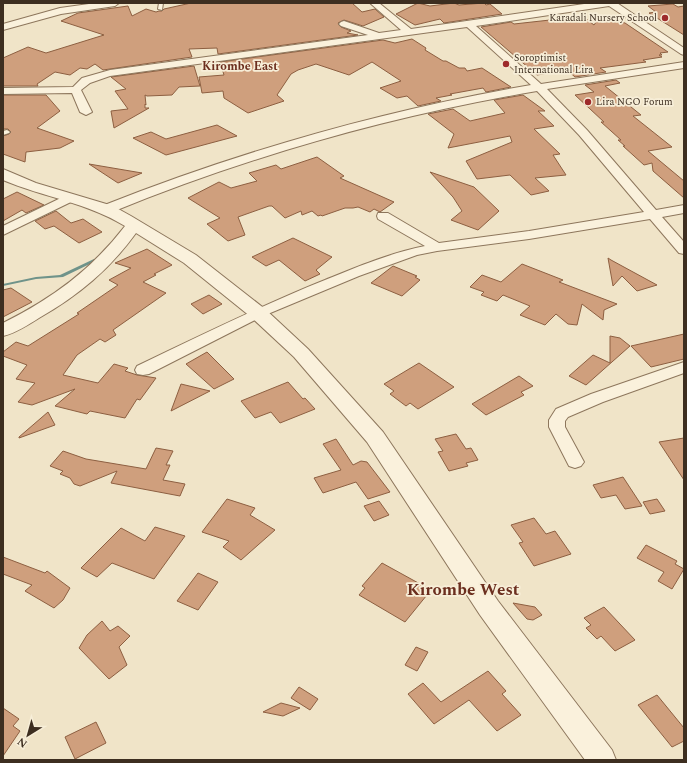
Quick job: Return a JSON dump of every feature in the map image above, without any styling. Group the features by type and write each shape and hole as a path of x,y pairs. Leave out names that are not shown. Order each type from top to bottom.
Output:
{"street":[{"path":"3,28 60,11 115,3"},
{"path":"374,3 409,32"},
{"path":"76,90 77,86 85,82 110,73 469,24 610,3 684,52"},
{"path":"521,7 531,15"},
{"path":"344,24 381,36"},
{"path":"469,24 539,87 600,150 653,215 684,250"},
{"path":"107,209 165,186 321,136 415,111 539,87 684,65"},
{"path":"3,91 76,90"},
{"path":"76,90 86,112"},
{"path":"3,174 32,186 107,209 134,225 190,260 258,314 301,353 375,437 490,608 602,760"},
{"path":"3,231 69,198"},
{"path":"143,370 258,314 361,270 413,252 684,209"},
{"path":"383,216 437,247"},
{"path":"3,330 60,299 88,277 105,260 134,225"},
{"path":"575,462 557,428 557,420 562,413 597,398 684,367"}],"lane":[{"path":"160,9 161,3"}],"building":[{"path":"191,3 352,3 362,12 375,9 384,17 363,26 344,20 338,23 341,27 351,31 347,33 358,35 218,54 217,48 189,49 192,57 103,70 95,64 87,69 80,68 70,75 55,72 37,84 38,86 3,86 3,58 28,47 46,53 104,35 61,21 78,13 128,6 132,16 146,9 156,12"},
{"path":"418,3 430,6 454,3 459,5 484,3 486,5 490,4 502,14 444,23 440,19 415,25 396,14"},
{"path":"673,4 678,7 684,6 684,35 649,13 656,12 648,6"},
{"path":"577,17 579,19 585,18 594,25 599,18 625,23 668,52 660,53 662,55 659,55 662,57 643,60 646,62 600,68 606,72 575,77 567,70 537,75 481,27 511,22 514,24"},
{"path":"412,39 426,48 425,50 443,61 446,61 459,68 465,68 467,71 482,68 511,87 486,92 483,88 450,94 452,95 436,98 441,101 418,106 407,96 397,98 380,88 401,81 372,62 349,75 316,64 298,70 291,74 277,95 284,101 248,113 224,98 223,91 202,93 199,77 224,75 220,62 383,40 395,43"},
{"path":"194,66 200,86 179,87 172,95 145,95 145,108 149,108 114,128 111,111 128,109 115,91 126,89 111,77"},
{"path":"616,80 620,83 605,86 641,115 633,116 672,147 648,151 684,181 684,198 653,171 652,163 644,165 623,146 625,146 618,140 621,140 575,95 594,92 585,85"},
{"path":"3,95 46,95 60,111 37,128 74,141 60,148 26,152 25,162 3,154 3,136 11,132 8,129 3,129"},
{"path":"523,95 545,111 538,111 554,126 534,129 560,154 553,155 566,175 535,178 549,191 531,195 510,175 477,179 466,161 512,142 510,136 448,148 454,134 428,114 453,109 470,121 505,113 494,100"},
{"path":"217,125 237,136 166,155 133,138 151,132 166,139"},
{"path":"317,157 344,176 340,178 394,202 380,212 374,209 370,212 358,207 345,208 322,216 318,216 312,211 302,215 301,211 285,218 272,206 269,206 238,217 245,235 228,241 207,224 220,218 188,198 219,182 231,188 257,181 249,173 276,165 281,169"},
{"path":"89,164 142,173 118,183"},
{"path":"430,172 474,187 499,211 478,230 451,220 462,211 453,197"},
{"path":"17,192 44,205 26,213 22,210 3,221 3,199"},
{"path":"56,211 71,223 83,219 102,232 79,243 54,226 45,229 35,221"},
{"path":"293,238 332,257 316,270 320,274 305,281 279,260 266,266 252,257"},
{"path":"147,249 172,265 154,274 156,275 143,282 166,293 113,330 116,335 105,342 100,339 77,355 63,375 98,383 114,364 128,368 125,371 137,375 156,378 140,400 137,399 125,418 90,411 87,414 55,406 75,389 32,405 18,402 35,383 16,379 27,365 3,356 3,352 16,342 28,346 79,314 77,313 118,285 109,280 131,268 115,263"},
{"path":"608,258 657,285 637,291 622,276 613,286"},
{"path":"522,264 563,280 559,282 617,304 604,310 603,320 582,304 577,325 568,324 556,314 545,325 520,315 530,306 503,295 497,301 481,295 484,292 470,287 482,275 501,282"},
{"path":"393,266 417,276 415,277 420,280 402,296 371,283"},
{"path":"11,288 32,302 3,317 3,290"},
{"path":"209,295 222,304 203,314 191,304"},
{"path":"684,334 684,359 651,367 631,346"},
{"path":"610,336 620,338 630,346 586,385 569,376 593,355 610,363"},
{"path":"207,352 234,379 214,389 186,364"},
{"path":"419,363 454,387 418,409 410,403 406,406 390,394 394,391 384,384"},
{"path":"519,376 533,386 521,392 524,395 486,415 472,404"},
{"path":"288,382 303,399 305,398 315,409 280,423 271,412 255,418 241,401"},
{"path":"181,384 210,391 171,411"},
{"path":"48,412 55,425 19,438 19,437"},
{"path":"456,434 466,449 471,448 478,460 466,463 468,466 449,471 438,452 443,451 435,439"},
{"path":"684,438 684,480 659,442"},
{"path":"336,439 353,465 361,461 367,462 390,492 368,499 356,482 323,493 314,478 341,470 323,444"},
{"path":"156,448 173,451 166,465 170,465 163,480 185,484 180,496 111,483 117,471 80,486 74,484 70,478 60,474 63,471 50,466 63,451 86,459 146,469"},
{"path":"623,477 642,506 625,509 616,495 601,498 593,485"},
{"path":"227,499 255,508 250,515 275,530 241,560 223,547 229,541 202,532"},
{"path":"657,499 665,511 650,514 643,502"},
{"path":"379,501 389,515 374,521 364,506"},
{"path":"534,518 546,534 555,531 571,554 534,566 519,543 523,542 511,525"},
{"path":"155,527 185,536 154,579 112,563 97,577 81,568 121,528 145,541"},
{"path":"646,545 677,561 675,564 684,569 672,589 658,581 664,572 637,558"},
{"path":"3,557 45,573 47,571 70,588 63,600 54,608 25,591 32,585 3,574"},
{"path":"382,563 431,590 405,622 359,595 365,588 362,586"},
{"path":"198,573 218,582 198,610 177,601"},
{"path":"513,603 535,607 542,615 533,620 527,619"},
{"path":"604,607 635,640 615,651 601,636 597,639 586,628 591,625 584,618"},
{"path":"102,621 110,631 118,626 130,636 119,647 127,665 109,679 79,648 87,635"},
{"path":"416,647 428,652 417,671 405,665"},
{"path":"488,671 506,691 502,694 521,715 497,731 469,700 434,724 408,694 423,683 441,702"},
{"path":"299,687 318,699 310,710 291,698"},
{"path":"657,695 684,728 684,741 672,747 638,705"},
{"path":"281,703 300,708 283,716 263,712"},
{"path":"3,708 19,719 13,726 20,731 3,756"},
{"path":"96,722 106,743 75,759 65,737"}],"waterway":[{"path":"3,285 36,278 61,276 96,260"}],"place":[{"name":"Karadali Nursery School","path":"665,18"},
{"name":"Soroptimist International Lira","path":"506,64"},
{"name":"Lira NGO Forum","path":"588,102"}],"district":[{"name":"Kirombe East","path":"240,66"},
{"name":"Kirombe West","path":"463,590"}]}
